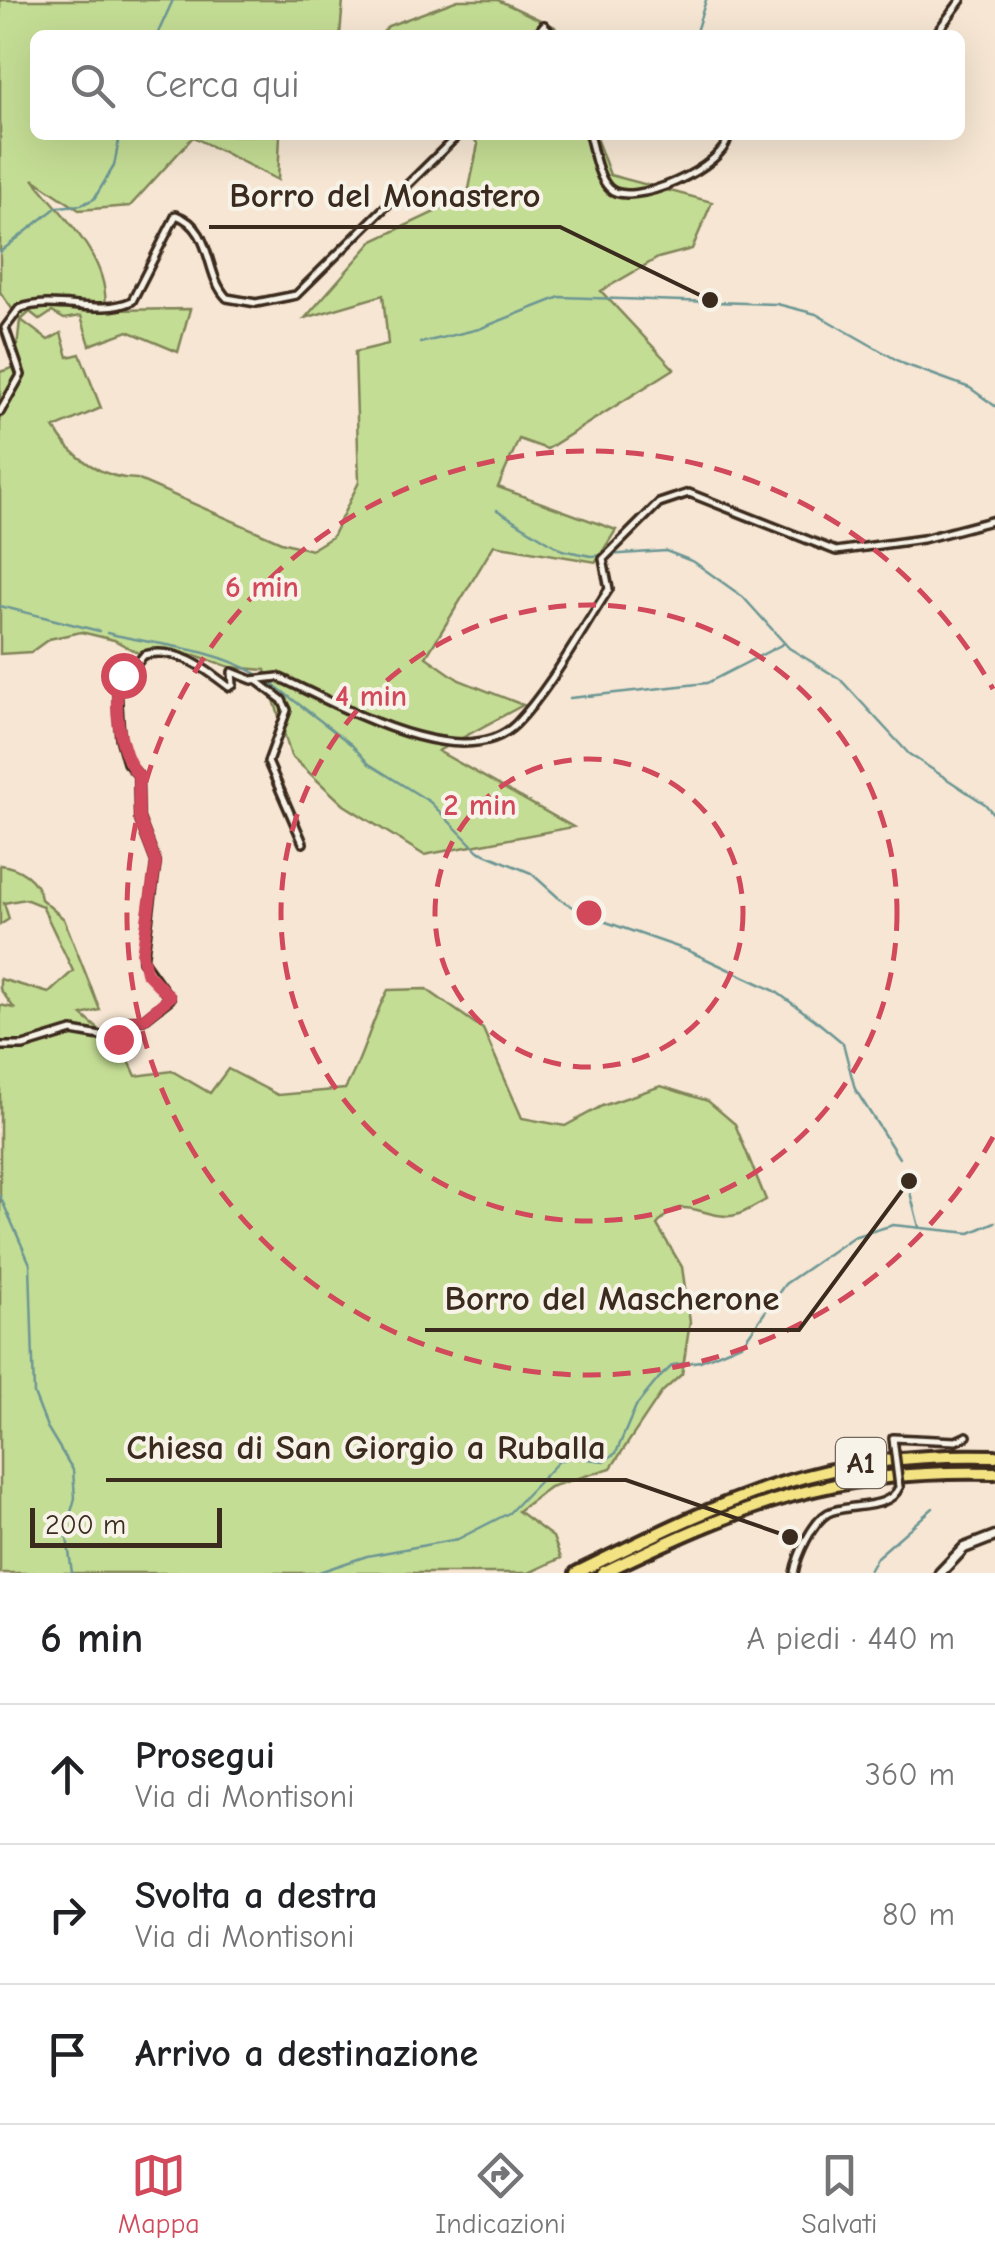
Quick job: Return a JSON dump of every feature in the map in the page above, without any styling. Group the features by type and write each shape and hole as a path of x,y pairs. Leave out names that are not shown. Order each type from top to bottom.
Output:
{"highway":[{"name":"A1","path":"576,1573 731,1498 795,1477 855,1463 995,1456"},
{"name":"A1","path":"602,1573 736,1510 811,1487 908,1473 995,1473"}],"street":[{"path":"939,30 961,0"},
{"path":"0,412 21,375 5,328 19,310 42,304 118,306 132,301 176,215 191,222 200,234 227,298 245,303 289,299 453,140"},
{"path":"591,140 605,182 614,192 624,194 665,186 706,165 725,150 727,140"},
{"path":"256,680 278,677 422,740 485,740 518,722 609,590 603,559 666,498 690,492 836,552 922,540 995,520"},
{"path":"0,1046 22,1046 72,1031 118,1039 132,1020 143,1020 170,997 153,981 143,962 156,862 139,818 138,775 127,763 120,738 117,686 126,672 150,653 191,662 229,687 232,672 256,680 282,700 287,710 268,762 303,843"},
{"path":"794,1573 800,1545 824,1516 890,1499 899,1488 893,1438 956,1440 967,1436"},
{"path":"940,1573 964,1548 995,1536"}],"green space":[{"path":"0,0 343,0 340,30 30,30 30,140 190,140 130,206 79,210 33,179 93,256 105,291 105,310 190,309 178,352 128,331 90,345 81,316 64,319 52,312 40,320 30,312 21,320 48,340 61,333 68,357 80,354 101,408 54,428 79,457 100,471 137,479 281,542 311,550 332,537 359,482 355,352 388,344 383,295 305,318 373,241 437,211 469,189 478,144 474,140 597,140 610,175 712,202 692,249 658,258 601,291 674,369 547,449 519,439 498,487 616,530 596,562 494,545 426,657 459,680 523,705 438,751 573,827 424,855 344,805 291,756 265,670 230,667 195,655 142,655 114,640 81,632 49,639 31,652 0,654 0,372 15,367 20,320 0,292"},
{"path":"458,0 498,0 556,30 385,30"},
{"path":"199,140 280,140 278,180"},
{"path":"0,865 26,875 41,899 64,919 100,1010 82,1015 125,1052 136,1076 172,1071 210,1093 228,1069 278,1095 345,1089 388,990 426,989 483,1029 522,1118 565,1126 602,1106 661,1086 708,1101 735,1124 766,1200 730,1216 683,1208 666,1215 657,1225 682,1267 690,1322 682,1374 662,1392 611,1468 550,1487 518,1511 553,1537 561,1558 529,1573 0,1573 0,1005 14,1008 0,989 0,979 49,993 73,971 42,906 25,899 4,903 9,919 0,925"}],"waterway":[{"path":"159,30 173,0"},
{"path":"697,30 706,0"},
{"path":"0,252 57,207 81,205 94,199 114,166 119,140"},
{"path":"420,343 479,329 560,297 777,304 816,314 904,364 970,388 995,406"},
{"path":"497,510 562,550 591,556 666,551 694,562 743,597 789,648 840,679 909,754 985,804 995,816"},
{"path":"0,606 99,631"},
{"path":"107,633 221,658 257,674"},
{"path":"570,698 707,683 783,644"},
{"path":"266,679 352,745 369,764 430,802 478,851 531,873 560,899 586,915 689,951 775,991 814,1019 843,1043 855,1089 899,1158"},
{"path":"905,1173 919,1227"},
{"path":"0,1196 30,1264 34,1394 47,1427 73,1470 75,1498 66,1530 72,1573"},
{"path":"316,1573 367,1556 458,1539 509,1513 559,1461 572,1457 604,1461 616,1453 636,1406 673,1365 700,1361 743,1343 785,1284 853,1237 893,1225 970,1233 995,1222"},
{"path":"868,1573 877,1557 933,1508"}],"place":[{"name":"Borro del Monastero","path":"710,300"},
{"name":"Borro del Mascherone","path":"909,1181"},
{"name":"Chiesa di San Giorgio a Ruballa","path":"790,1537"}],"route":[{"path":"118,1039 132,1020 143,1020 170,1000 146,972 142,954 156,862 139,818 138,775 127,763 120,738 117,686 123,675"}]}
